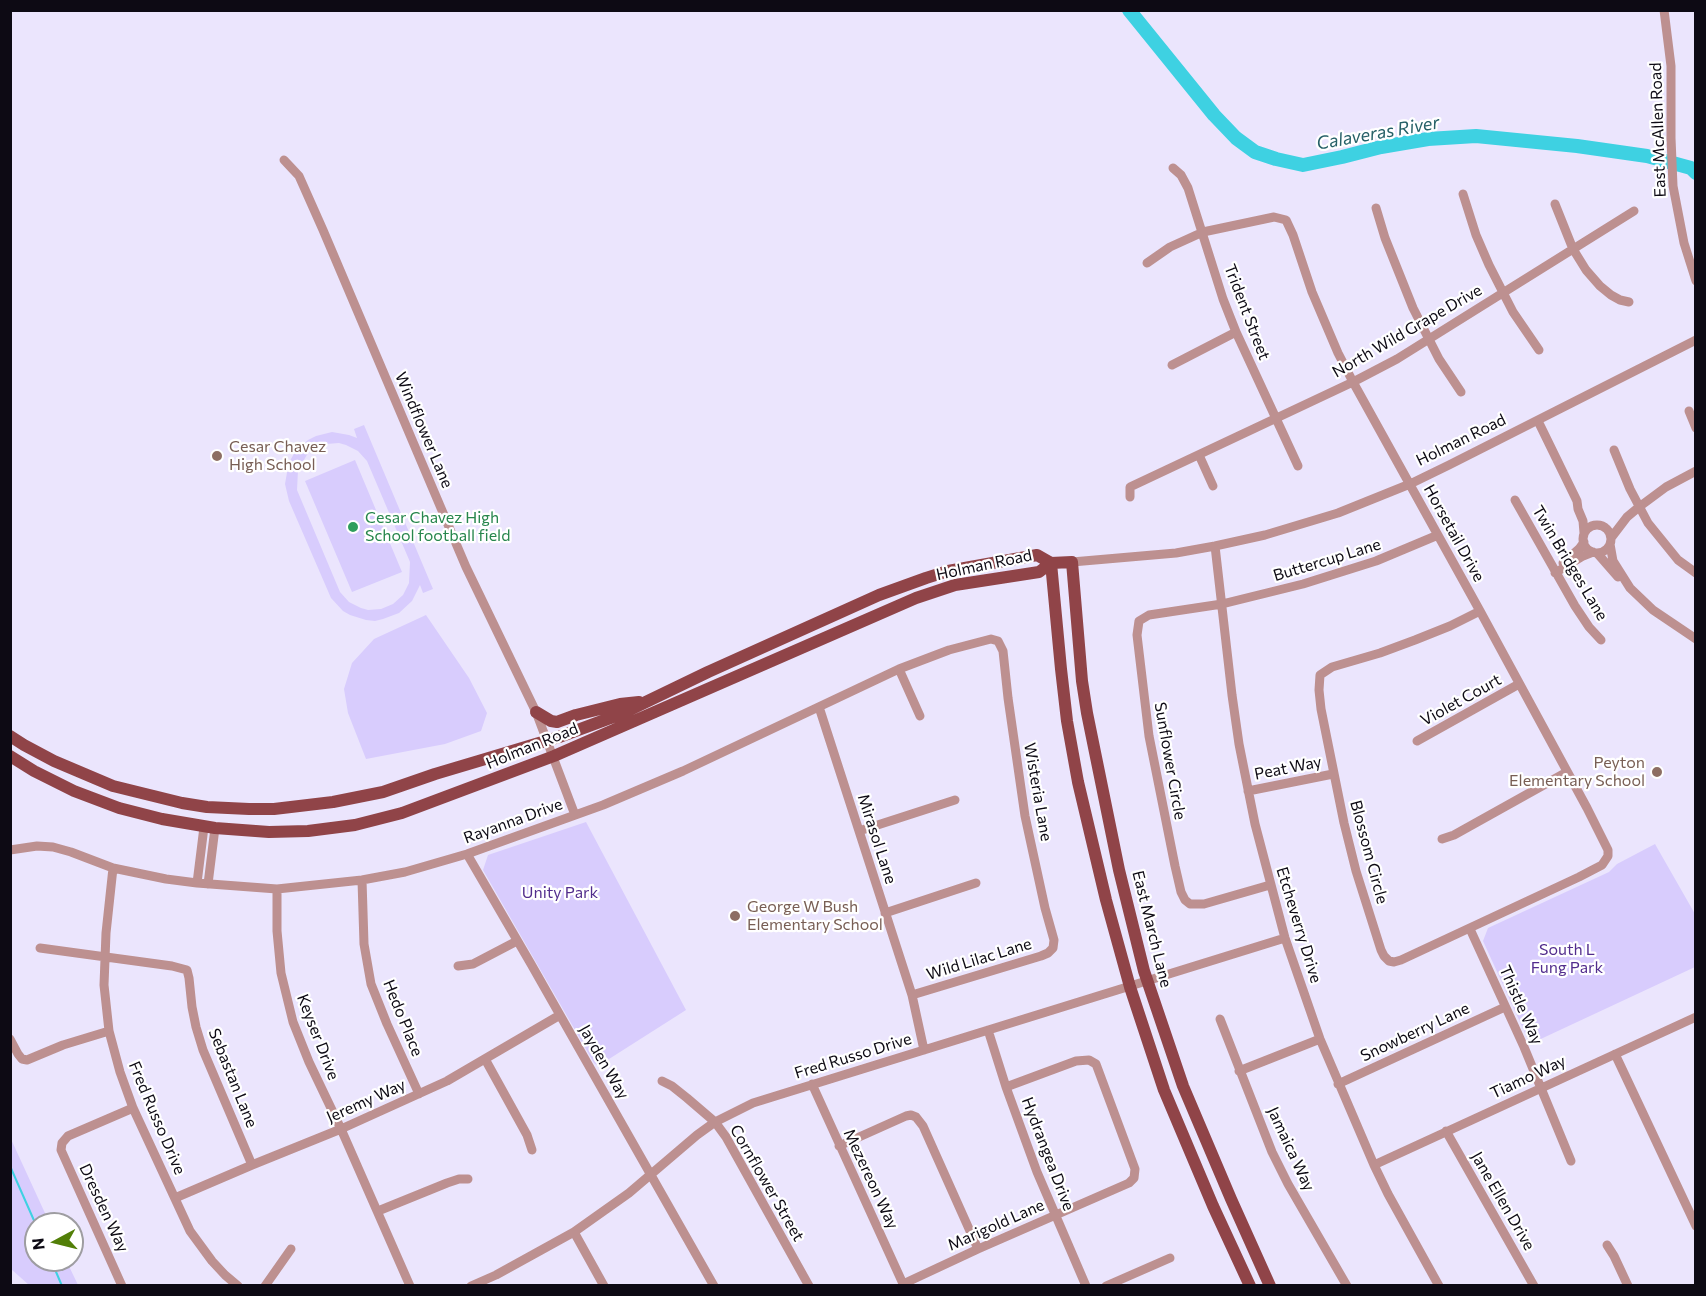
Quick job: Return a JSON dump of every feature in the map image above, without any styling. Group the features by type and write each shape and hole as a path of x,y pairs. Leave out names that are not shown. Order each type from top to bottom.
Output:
{"main road":[{"name":"Holman Road","path":"10,736 54,761 113,786 182,803 217,808 274,809 324,803 384,792 435,774 548,741 621,714 868,600 926,578 948,571 1037,555 1051,563 1072,562"},
{"name":"East March Lane","path":"1072,562 1082,681 1119,870 1147,982 1183,1086 1270,1286"},
{"path":"1051,563 1067,722 1078,782 1106,900 1130,987 1168,1099 1250,1286"},
{"name":"Holman Road","path":"10,756 74,791 119,808 210,828 269,832 308,831 355,825 402,813 554,756 916,598 955,585 1039,572 1051,563"},
{"path":"536,712 550,721 557,722 620,704 649,701"}],"street":[{"name":"East McAllen Road","path":"1664,10 1671,66 1672,180 1679,223 1695,281"},
{"name":"Windflower Lane","path":"284,160 299,176 466,567 536,712 575,815"},
{"name":"Trident Street","path":"1173,168 1181,175 1188,188 1223,299 1236,332 1298,466"},
{"path":"1463,194 1476,235 1502,293 1539,350"},
{"path":"1555,204 1573,249 1586,270 1600,286 1620,300 1629,303"},
{"path":"1376,208 1385,238 1413,308 1428,339 1461,392"},
{"name":"North Wild Grape Drive","path":"1130,497 1130,487 1353,382 1428,339 1634,211"},
{"name":"Horsetail Drive","path":"1203,232 1274,217 1286,220 1325,324 1353,382 1606,844 1608,856"},
{"path":"1147,263 1170,247 1203,232"},
{"path":"1172,365 1236,332"},
{"name":"Holman Road","path":"1072,562 1166,554 1215,546 1265,535 1367,502 1410,484 1538,421 1695,340"},
{"path":"1689,411 1695,428"},
{"path":"1538,421 1577,501 1583,521 1586,547 1595,552 1616,576 1623,578"},
{"path":"1614,450 1639,507 1678,560 1695,573"},
{"path":"1198,455 1214,486"},
{"path":"1558,570 1595,552 1606,550 1617,528 1627,517 1666,487 1695,471"},
{"name":"Twin Bridges Lane","path":"1515,500 1558,570 1580,613 1601,640"},
{"path":"1577,501 1581,503 1590,521 1608,529 1613,561 1630,588 1653,610 1695,639"},
{"path":"1558,570 1563,562 1572,556 1590,526 1599,526 1627,517"},
{"name":"Buttercup Lane","path":"1222,604 1264,595 1345,572 1438,535"},
{"name":"Etcheverry Drive","path":"1215,546 1232,695 1248,791 1285,938 1338,1084 1388,1194 1439,1286"},
{"name":"Sunflower Circle","path":"1222,604 1149,615 1139,621 1137,635 1149,736 1175,866 1185,900 1190,904 1204,904 1270,885"},
{"name":"Blossom Circle","path":"1480,611 1450,626 1380,653 1332,667 1320,675 1320,699 1333,774 1356,872 1383,956 1389,961 1401,960 1602,865 1608,856"},
{"name":"Rayanna Drive","path":"10,850 37,846 53,847 113,868 166,879 277,889 362,880 405,872 466,854 575,815 663,780 899,669 949,650 991,639 998,641"},
{"name":"Wisteria Lane","path":"998,641 1003,651 1025,816 1054,939 1053,948"},
{"path":"899,669 920,716"},
{"name":"Violet Court","path":"1417,741 1519,684"},
{"name":"Mirasol Lane","path":"819,707 912,996 924,1050"},
{"path":"1442,839 1454,835 1567,772"},
{"name":"Peat Way","path":"1248,791 1333,774"},
{"path":"859,831 955,800"},
{"path":"197,883 210,828"},
{"path":"208,884 210,828"},
{"name":"Jayden Way","path":"466,854 714,1286"},
{"name":"Fred Russo Drive","path":"113,868 104,958 104,985 109,1031 120,1072 133,1108 190,1231 225,1275 238,1286"},
{"name":"Hedo Place","path":"362,880 364,944 371,984 418,1094"},
{"path":"885,913 976,883"},
{"name":"Keyser Drive","path":"277,889 278,949 285,995 293,1022 410,1286"},
{"name":"Thistle Way","path":"1470,929 1524,1047 1571,1161"},
{"name":"Fred Russo Drive","path":"471,1286 498,1279 574,1232 628,1194 681,1147 714,1122 753,1103 1285,938"},
{"path":"458,966 473,964 518,941"},
{"name":"Sebastan Lane","path":"40,948 187,970 192,1007 203,1050 252,1165"},
{"name":"Wild Lilac Lane","path":"912,996 1041,956 1053,948"},
{"name":"Snowberry Lane","path":"1338,1084 1505,1007"},
{"name":"Jeremy Way","path":"175,1198 341,1129 418,1094 485,1059 560,1015"},
{"name":"Jamaica Way","path":"1220,1019 1239,1071 1278,1163 1347,1286"},
{"name":"Tiamo Way","path":"1374,1165 1540,1088 1694,1021"},
{"name":"Hydrangea Drive","path":"988,1030 1037,1172 1086,1286"},
{"path":"10,1039 22,1059 27,1060 63,1044 109,1031"},
{"path":"1239,1071 1320,1039"},
{"path":"1616,1054 1695,1226"},
{"path":"485,1059 527,1135 532,1150"},
{"name":"Marigold Lane","path":"904,1285 978,1249 1129,1183 1134,1178 1135,1169 1096,1064 1089,1060 1076,1061 1006,1087"},
{"name":"Cornflower Street","path":"662,1081 687,1098 714,1122 726,1137 809,1286"},
{"name":"Mezereon Way","path":"812,1084 904,1285"},
{"name":"Dresden Way","path":"123,1286 61,1150 62,1143 68,1136 133,1108"},
{"path":"839,1146 906,1116 916,1117 923,1126 978,1249"},
{"name":"Jane Ellen Drive","path":"1446,1131 1534,1286"},
{"path":"378,1211 447,1183 468,1179"},
{"path":"574,1232 604,1286"},
{"path":"1606,1245 1614,1256 1628,1286"},
{"path":"265,1286 291,1249"},
{"path":"1106,1286 1170,1258"}],"green space":[{"path":"364,425 433,589 423,593 420,585 412,601 399,613 375,621 350,615 331,598 289,501 285,484 291,459 308,440 332,432 357,438 354,429","holes":["326,444 346,445 358,451 367,461 410,562 409,583 403,595 393,604 381,609 361,608 349,602 340,592 297,490 298,470 308,453"]},
{"name":"Cesar Chavez High School football field","path":"355,460 402,572 352,592 305,481"},
{"path":"426,615 469,678 487,713 481,731 445,744 366,759 348,713 344,689 352,663 374,639"},
{"name":"Unity Park","path":"586,822 686,1010 598,1066 594,1063 483,870 488,855"},
{"name":"South L Fung Park","path":"1655,844 1695,914 1695,967 1530,1044 1483,941 1488,928 1609,872 1617,864"},
{"path":"10,1137 44,1212 24,1212 24,1272 72,1272 78,1285 29,1285 11,1269"}],"waterway":[{"name":"Calaveras River","path":"1129,10 1214,115 1236,138 1255,152 1276,159 1303,165 1428,139 1476,136 1577,146 1647,156 1691,168 1696,173"},
{"path":"10,1166 30,1212"},
{"path":"56,1272 62,1286"}],"place":[{"name":"Cesar Chavez High School","path":"217,456"},
{"name":"Cesar Chavez High School football field","path":"353,527"},
{"name":"Peyton Elementary School","path":"1657,772"},
{"name":"George W Bush Elementary School","path":"735,916"}]}
